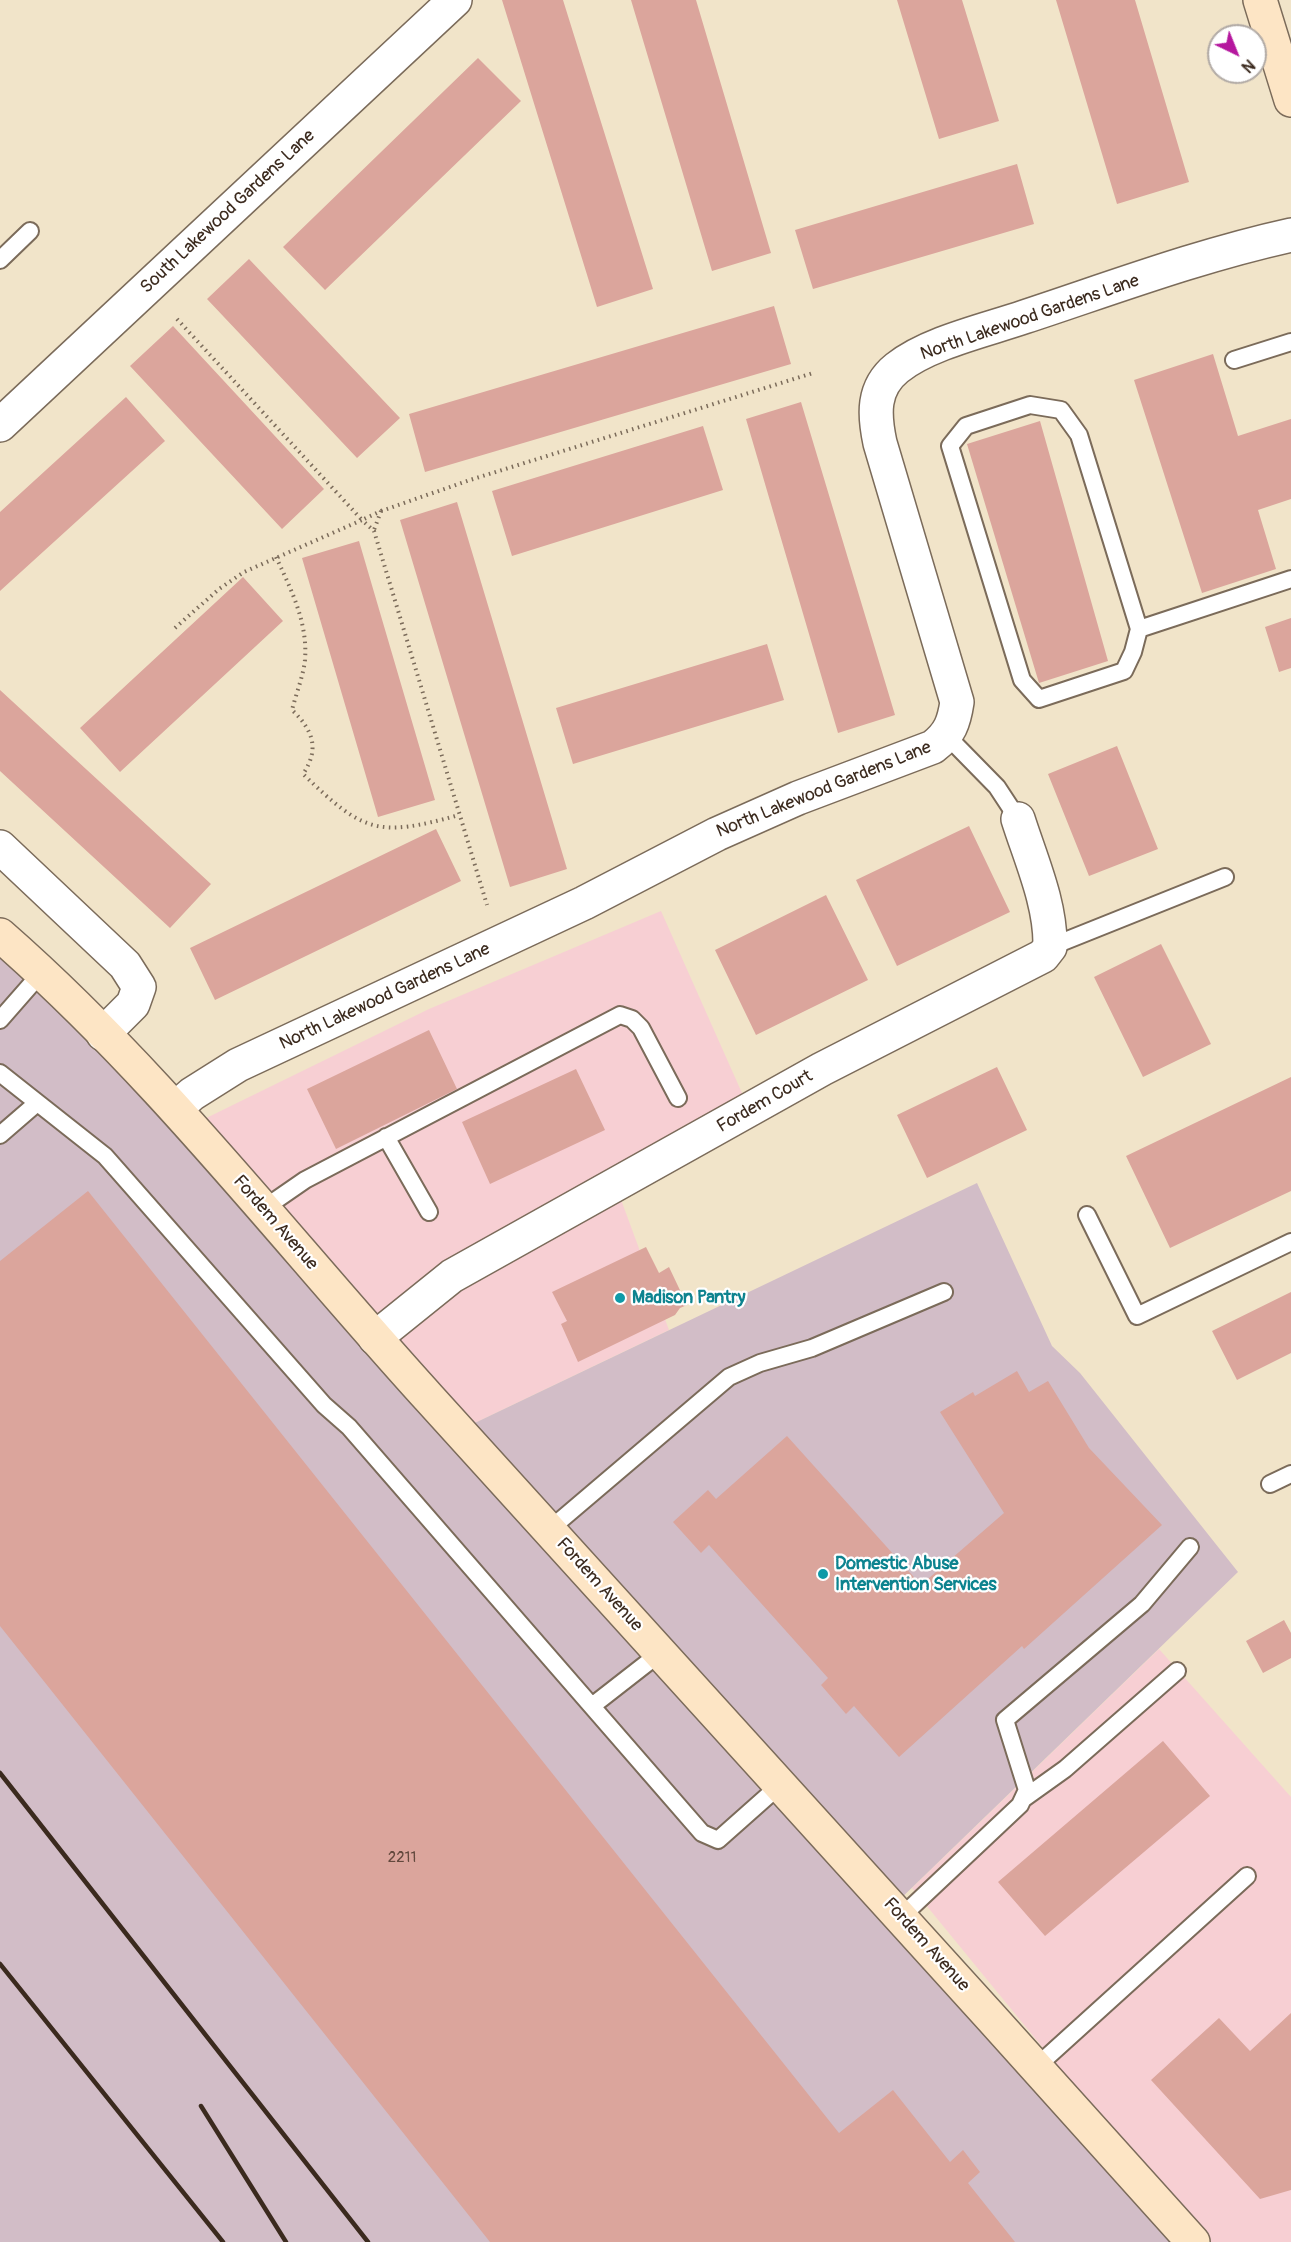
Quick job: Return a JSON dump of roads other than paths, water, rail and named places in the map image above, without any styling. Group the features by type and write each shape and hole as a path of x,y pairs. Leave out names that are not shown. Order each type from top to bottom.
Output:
{"street":[{"name":"South Lakewood Gardens Lane","path":"0,425 455,0"},
{"path":"1260,0 1291,100"},
{"name":"North Lakewood Gardens Lane","path":"176,1108 192,1094 238,1065 584,903 717,834 798,798 933,747 947,736 954,720 957,702 880,443 874,416 878,393 897,368 954,341 1242,246 1291,235"},
{"path":"1018,819 1045,903 1050,947"},
{"path":"0,847 126,965 139,987 133,1004 104,1034"},
{"name":"Fordem Avenue","path":"0,935 42,972 176,1108 375,1338 1193,2242"},
{"name":"Fordem Court","path":"375,1338 452,1276 822,1069 1043,956 1050,947"}],"lane":[{"path":"0,260 30,231"},
{"path":"1234,360 1291,342"},
{"path":"1029,405 1061,410 1079,435 1139,629 1133,652 1124,671 1039,699 1022,680 950,446 966,426 1029,405"},
{"path":"1139,629 1291,579"},
{"path":"947,736 997,787 1018,819"},
{"path":"1050,947 1225,877"},
{"path":"0,1020 42,972"},
{"path":"263,1209 305,1180 620,1015 632,1019 641,1028 678,1098"},
{"path":"0,1073 105,1156 324,1405 349,1427 702,1833 711,1839 718,1840 780,1785"},
{"path":"0,1135 37,1103"},
{"path":"386,1137 429,1212"},
{"path":"1087,1215 1137,1316 1291,1242"},
{"path":"549,1530 729,1377 760,1362 812,1348 944,1292"},
{"path":"1270,1484 1291,1474"},
{"path":"901,1917 1020,1805 1027,1790 1005,1720 1142,1604 1190,1547"},
{"path":"592,1706 660,1653"},
{"path":"1023,1799 1065,1768 1177,1671"},
{"path":"1036,2067 1247,1876"}],"railway":[{"path":"0,1773 368,2242"},
{"path":"0,1964 223,2242"},
{"path":"201,2106 286,2242"}],"place":[{"name":"Madison Pantry","path":"620,1298"},
{"name":"Domestic Abuse Intervention Services","path":"823,1574"}]}
